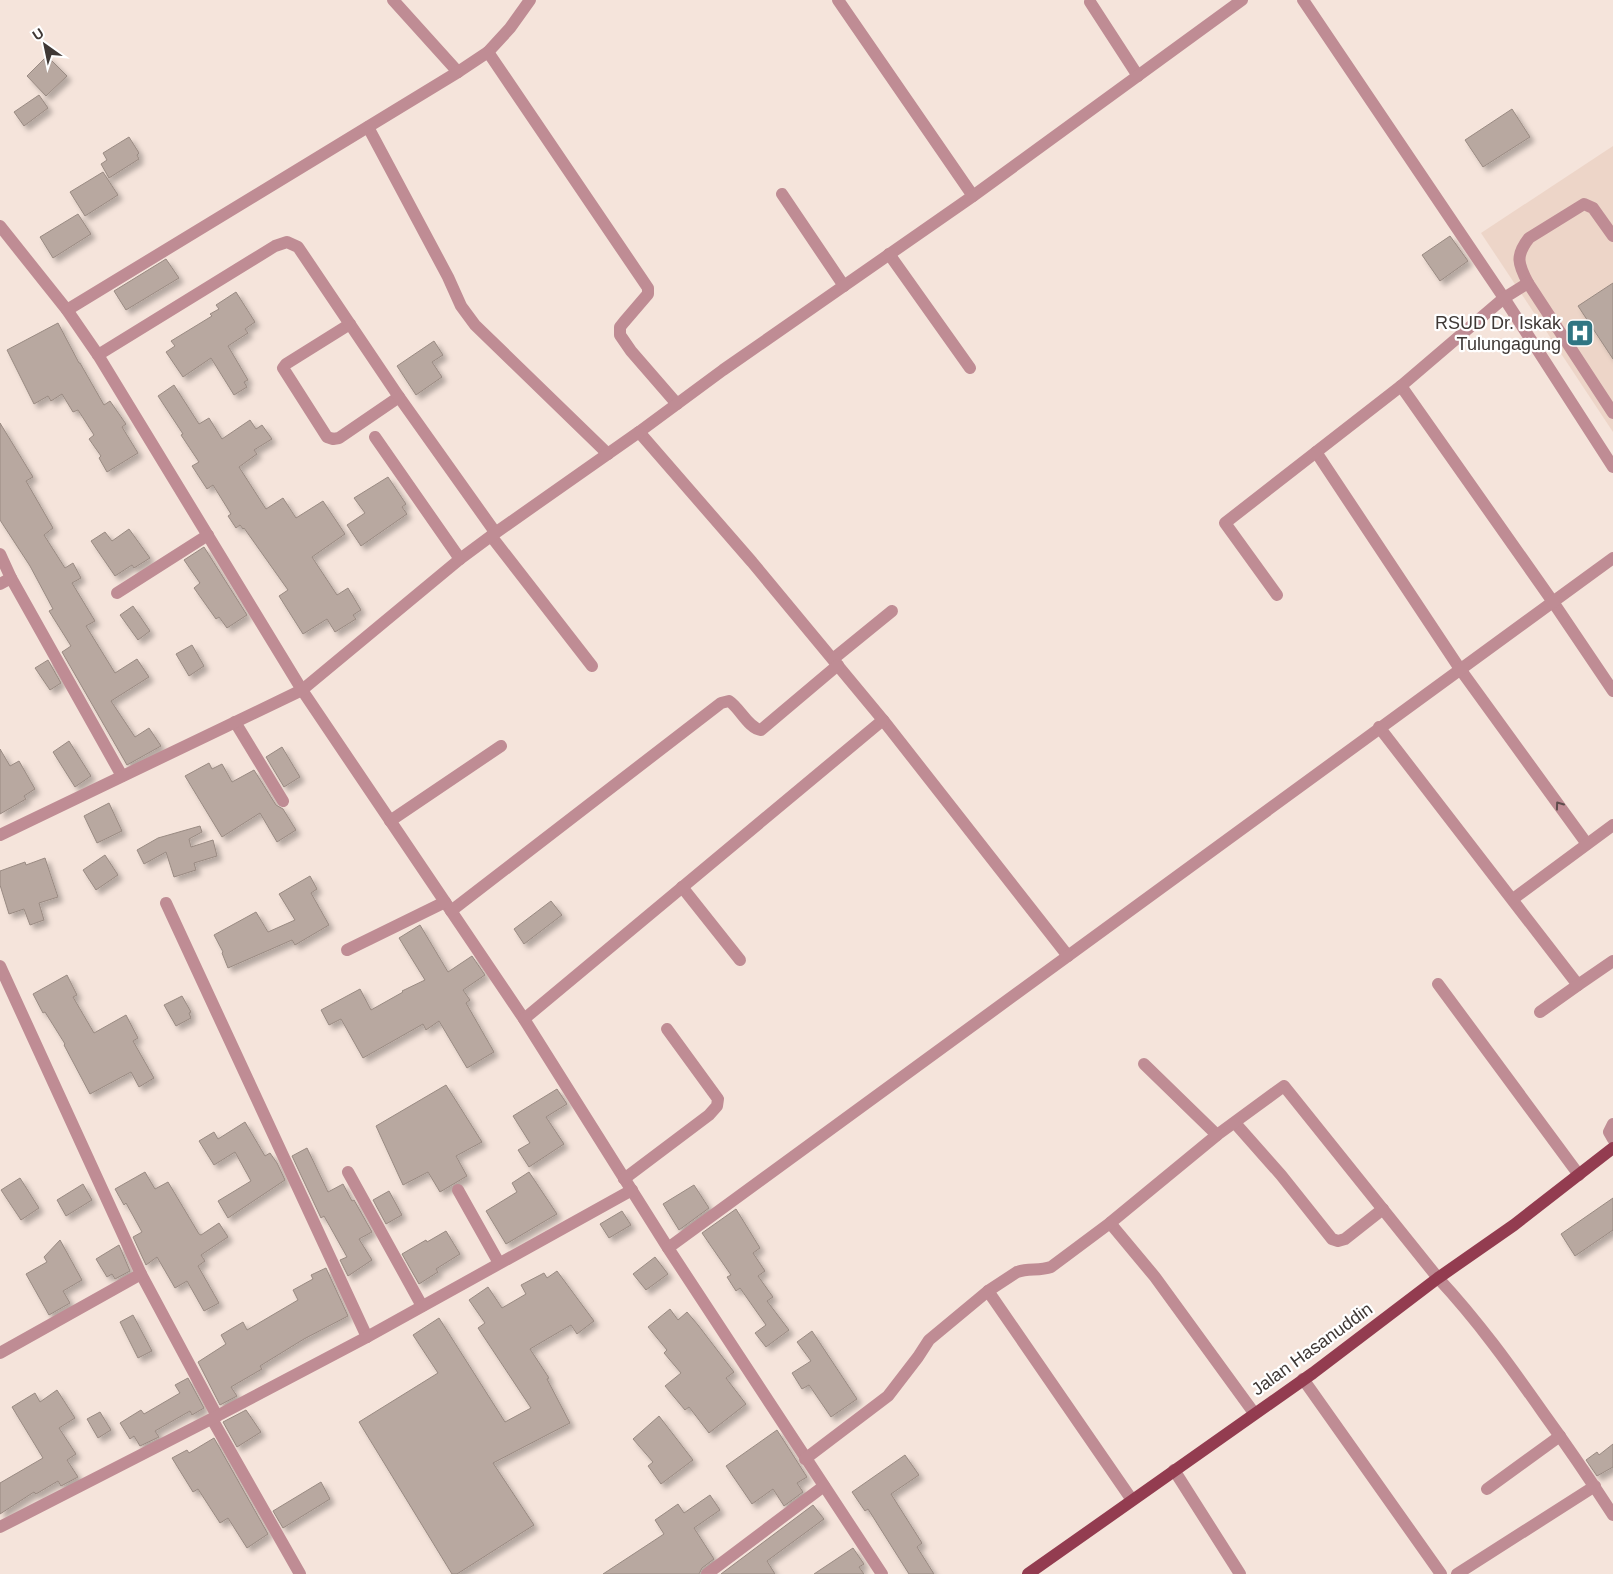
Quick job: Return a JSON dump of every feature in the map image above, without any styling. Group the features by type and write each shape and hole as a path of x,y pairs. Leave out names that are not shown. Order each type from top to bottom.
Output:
{"main road":[{"name":"Jalan Hasanuddin","path":"1028,1574 1304,1379 1438,1278 1514,1225 1613,1148"}],"street":[{"path":"393,0 458,72"},
{"path":"67,310 488,52 510,28 530,0"},
{"path":"838,0 973,196"},
{"path":"1303,0 1504,298 1613,467"},
{"path":"1090,2 1138,76"},
{"path":"0,835 302,690 460,559 493,534 639,432 723,370 973,196 1237,2"},
{"path":"488,52 648,288 648,294 620,327 620,335 631,351 677,404"},
{"path":"368,127 448,277 461,306 470,319 608,454"},
{"path":"782,194 844,286"},
{"path":"1613,236 1593,208 1584,204 1529,238 1523,246 1518,261 1528,283 1613,413"},
{"path":"0,226 67,310 98,355 302,690 524,1019 668,1248 882,1574"},
{"path":"98,355 275,246 287,242 298,247 493,534 592,666"},
{"path":"889,254 970,368"},
{"path":"1277,594 1225,523 1401,386 1504,298 1528,283"},
{"path":"350,324 286,364 283,368 322,429 328,437 336,439 399,397"},
{"path":"1401,386 1553,602 1613,691"},
{"path":"639,432 752,562 883,720 1068,956"},
{"path":"375,437 460,559"},
{"path":"1316,452 1460,669 1587,844"},
{"path":"117,593 208,535"},
{"path":"0,554 6,581 122,776"},
{"path":"668,1248 1613,558"},
{"path":"347,950 448,906 721,703 729,701 738,708 753,728 761,730 892,611"},
{"path":"524,1019 883,720"},
{"path":"235,722 283,801"},
{"path":"1380,727 1578,985"},
{"path":"390,821 501,746"},
{"path":"1513,899 1613,825"},
{"path":"682,887 740,960"},
{"path":"166,903 368,1336"},
{"path":"1540,1012 1613,961"},
{"path":"0,966 141,1274 214,1417 300,1574"},
{"path":"1438,984 1579,1175"},
{"path":"624,1179 709,1115 717,1106 718,1098 667,1029"},
{"path":"1144,1064 1218,1135"},
{"path":"805,1458 888,1396 913,1365 929,1340 988,1291 1022,1270 1043,1270 1051,1267 1110,1223 1218,1135 1282,1086 1286,1087 1438,1278 1463,1305 1503,1356 1595,1486 1613,1515"},
{"path":"1235,1123 1281,1175 1332,1239 1338,1241 1345,1239 1383,1209"},
{"path":"1613,1124 1609,1132 1613,1139"},
{"path":"348,1172 422,1306"},
{"path":"458,1190 499,1263"},
{"path":"0,1527 368,1336 632,1190"},
{"path":"1110,1223 1155,1277 1254,1413"},
{"path":"0,1353 141,1274"},
{"path":"988,1291 1132,1500"},
{"path":"1304,1379 1440,1574"},
{"path":"1487,1489 1560,1436"},
{"path":"1174,1470 1240,1574"},
{"path":"708,1574 824,1486"},
{"path":"1457,1574 1595,1486"}],"shaded area":[{"name":"RSUD Dr. Iskak Tulungagung","path":"1613,146 1613,432 1481,233"}],"building":[{"path":"47,56 67,76 46,96 27,76"},
{"path":"39,95 48,108 24,126 14,112"},
{"path":"1512,109 1530,137 1483,167 1465,140"},
{"path":"129,137 139,153 137,155 139,159 109,178 101,164 107,160 103,153"},
{"path":"103,172 118,195 85,216 70,192"},
{"path":"78,214 91,234 53,258 40,237"},
{"path":"1450,236 1468,261 1440,281 1422,255"},
{"path":"166,259 179,278 126,310 114,291"},
{"path":"1613,283 1613,359 1578,306"},
{"path":"236,292 255,322 245,329 248,333 228,346 248,380 244,382 247,387 234,395 211,358 183,377 166,352 175,346 171,341 212,316 210,314 219,309 216,305"},
{"path":"58,323 104,405 110,401 126,424 122,427 138,453 107,472 99,458 101,456 89,439 94,435 78,410 73,412 62,394 51,401 48,396 34,404 7,350"},
{"path":"434,341 443,355 432,362 442,377 416,395 397,366"},
{"path":"174,385 199,424 209,418 222,439 250,420 256,429 262,425 272,439 254,450 257,454 239,467 266,509 283,498 296,518 323,501 345,534 312,557 337,595 348,588 361,610 353,615 356,619 335,632 327,619 303,634 279,596 288,590 244,528 240,525 236,528 228,516 231,514 213,485 207,489 192,466 199,462 158,396"},
{"path":"0,423 33,477 26,481 53,528 44,535 65,568 73,563 81,578 72,583 95,621 86,626 115,673 137,659 149,677 111,701 135,737 149,728 161,746 127,765 62,652 71,646 49,611 53,609 30,566 0,520"},
{"path":"388,477 406,504 402,507 407,514 361,546 347,525 365,513 354,498"},
{"path":"129,529 150,558 134,568 132,565 115,576 91,541 105,532 112,541"},
{"path":"204,547 247,615 227,628 219,617 216,619 194,588 200,583 184,560"},
{"path":"133,606 150,631 138,640 120,615"},
{"path":"192,645 204,666 189,676 176,654"},
{"path":"48,660 61,683 50,690 35,668"},
{"path":"69,741 91,776 75,787 53,752"},
{"path":"282,747 300,777 284,787 266,757"},
{"path":"0,749 10,766 19,761 35,789 24,796 26,799 0,814"},
{"path":"209,763 212,769 222,764 232,782 254,770 276,805 283,809 296,830 277,842 260,813 222,837 185,776"},
{"path":"109,803 122,831 97,843 84,816"},
{"path":"200,826 202,832 189,839 191,847 213,840 217,856 194,863 196,870 174,877 166,852 144,864 137,850 158,838"},
{"path":"105,855 118,875 96,890 83,870"},
{"path":"45,858 58,897 39,903 44,920 30,925 24,909 9,914 0,885 0,871 25,862 26,865"},
{"path":"310,876 317,889 311,893 329,925 295,945 292,940 228,968 223,952 214,935 256,912 268,932 295,920 279,894"},
{"path":"551,901 562,915 524,944 514,929"},
{"path":"420,925 448,972 472,956 485,975 463,990 470,1000 466,1003 494,1052 467,1068 439,1021 426,1030 423,1024 363,1058 341,1019 329,1025 321,1010 360,989 371,1010 402,991 425,980 399,938"},
{"path":"67,975 77,995 73,997 94,1033 126,1015 138,1038 133,1041 154,1078 139,1087 131,1072 90,1094 65,1044 45,1012 43,1013 33,994"},
{"path":"182,996 191,1012 189,1013 191,1018 176,1026 164,1005"},
{"path":"446,1085 482,1142 456,1156 467,1176 440,1192 428,1172 403,1185 376,1126"},
{"path":"557,1089 567,1104 546,1117 564,1144 529,1167 518,1150 530,1143 513,1116"},
{"path":"245,1122 265,1156 270,1153 277,1163 285,1180 228,1218 218,1201 251,1181 235,1152 214,1165 199,1141 214,1132 218,1139"},
{"path":"307,1148 328,1192 343,1184 372,1232 359,1239 372,1260 348,1276 340,1260 347,1257 324,1216 321,1218 292,1156"},
{"path":"145,1172 155,1189 168,1182 199,1234 201,1235 219,1223 228,1237 201,1255 205,1261 198,1266 219,1303 204,1311 187,1281 175,1288 157,1257 146,1265 133,1237 142,1232 126,1203 124,1205 115,1189"},
{"path":"529,1172 557,1214 506,1244 486,1211 517,1192 512,1183"},
{"path":"20,1178 39,1208 21,1220 1,1190"},
{"path":"83,1184 92,1200 66,1216 57,1200"},
{"path":"694,1185 709,1208 679,1230 663,1204"},
{"path":"389,1191 402,1215 386,1224 373,1200"},
{"path":"1613,1198 1613,1230 1575,1256 1561,1234"},
{"path":"736,1209 760,1248 753,1253 765,1271 758,1276 773,1297 767,1301 789,1330 766,1347 755,1333 766,1325 740,1288 736,1291 727,1277 731,1275 702,1233"},
{"path":"622,1211 631,1225 609,1238 600,1224"},
{"path":"446,1231 460,1254 436,1269 438,1272 419,1284 402,1254"},
{"path":"60,1240 82,1280 63,1291 70,1303 49,1315 26,1274 47,1262 44,1257"},
{"path":"119,1245 130,1271 115,1279 112,1274 107,1277 96,1259"},
{"path":"655,1257 668,1274 646,1290 633,1274"},
{"path":"326,1268 348,1316 304,1339 260,1366 262,1369 231,1387 237,1396 220,1405 198,1362 226,1344 221,1335 243,1322 247,1330 298,1300 293,1290 313,1279 311,1275"},
{"path":"557,1271 594,1321 577,1334 571,1325 530,1349 549,1378 547,1379 570,1423 493,1463 534,1525 457,1574 452,1574 359,1422 438,1373 413,1335 439,1318 505,1422 531,1408 478,1328 485,1323 469,1300 488,1287 502,1308 526,1294 521,1285 544,1273 547,1278"},
{"path":"670,1309 678,1320 687,1312 698,1325 734,1372 726,1378 746,1404 709,1433 689,1407 685,1410 665,1386 681,1373 664,1353 667,1350 648,1327"},
{"path":"133,1315 152,1351 138,1358 120,1322"},
{"path":"812,1331 857,1399 831,1417 809,1385 802,1389 792,1373 811,1361 797,1342"},
{"path":"188,1378 204,1408 192,1415 190,1411 155,1431 159,1437 140,1446 134,1436 130,1439 120,1423 141,1410 144,1414 180,1393 175,1385"},
{"path":"57,1390 75,1418 59,1428 76,1454 67,1460 78,1477 61,1486 58,1481 36,1494 34,1492 0,1514 0,1483 43,1458 12,1407 35,1393 40,1402"},
{"path":"246,1410 261,1432 237,1447 223,1422"},
{"path":"100,1412 111,1430 98,1438 87,1419"},
{"path":"659,1416 693,1460 661,1484 648,1466 653,1462 633,1439"},
{"path":"777,1430 807,1477 797,1483 803,1492 784,1506 773,1489 752,1504 726,1466"},
{"path":"214,1438 268,1534 247,1548 228,1518 220,1523 198,1489 193,1492 172,1458 187,1450 189,1453"},
{"path":"1613,1444 1613,1467 1597,1476 1586,1460 1597,1452 1599,1455"},
{"path":"905,1455 919,1475 891,1494 922,1543 917,1547 934,1574 909,1574 868,1509 865,1511 852,1492"},
{"path":"321,1482 330,1499 283,1528 273,1511"},
{"path":"710,1495 720,1510 694,1528 714,1559 702,1568 699,1574 603,1574 664,1534 655,1520 678,1504 684,1513"},
{"path":"813,1505 824,1519 767,1561 775,1574 721,1574"},
{"path":"853,1548 864,1564 859,1567 864,1574 814,1574"}],"place":[{"name":"RSUD Dr. Iskak Tulungagung","path":"1580,333"}]}
